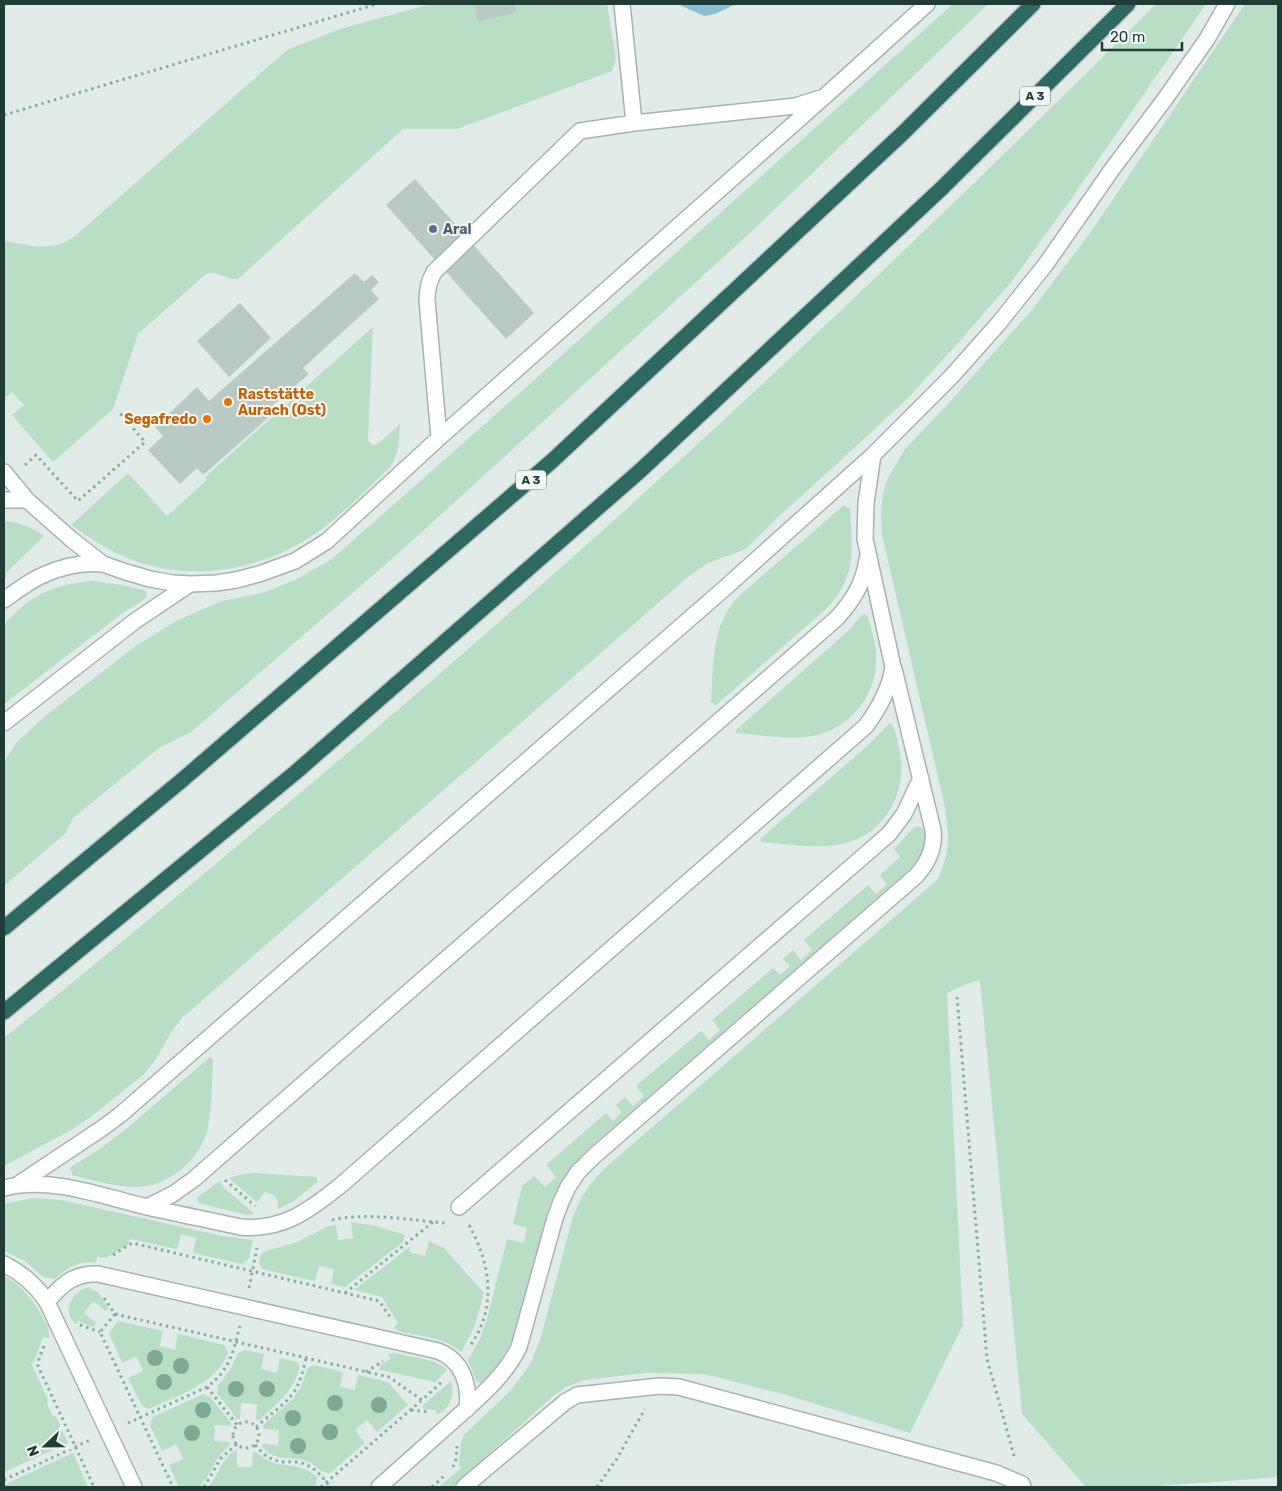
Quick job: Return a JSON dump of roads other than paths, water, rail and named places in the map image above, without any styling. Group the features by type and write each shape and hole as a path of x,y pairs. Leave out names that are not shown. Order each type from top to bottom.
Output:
{"highway":[{"name":"A 3","path":"4,928 181,781 552,461 903,133 1033,4"},
{"name":"A 3","path":"4,1012 296,772 641,470 942,188 1128,4"}],"lane":[{"path":"622,4 634,123"},
{"path":"4,600 39,576 69,566 103,564 150,579 173,583 216,583 252,576 295,561 314,550 327,541 439,438 927,4"},
{"path":"11,1187 120,1115 726,587 873,455 950,377 999,322 1046,264 1113,168 1191,62 1227,4"},
{"path":"439,438 427,300 427,288 430,279 434,272 580,132 634,123 795,106 824,97"},
{"path":"379,1487 502,1376 510,1366 519,1347 555,1218 568,1187 578,1172 901,889 922,869 931,854 934,837 893,668 865,539 866,503 873,455"},
{"path":"7,475 27,500 103,564"},
{"path":"4,500 27,500"},
{"path":"147,1207 173,1194 194,1179 837,618 847,607 861,584 866,570 868,555"},
{"path":"4,722 136,621 190,584"},
{"path":"11,1187 43,1184 72,1189 240,1227 251,1228 275,1225 288,1221 315,1205 364,1165 857,735 875,714 884,698 890,684 893,668"},
{"path":"460,1207 889,834 904,814 921,778"},
{"path":"4,1264 24,1276 35,1286 47,1302 134,1487"},
{"path":"47,1302 70,1279 80,1275 98,1274 438,1351 446,1354 461,1370 467,1389 468,1399 466,1408"},
{"path":"464,1487 571,1398 577,1395 659,1386 679,1387 996,1473 1023,1485"}],"water":[{"path":"680,4 736,4 715,14 704,16"}],"place":[{"name":"Aral","path":"433,229"},
{"name":"Raststätte Aurach (Ost)","path":"228,402"},
{"name":"Segafredo","path":"207,419"}]}
